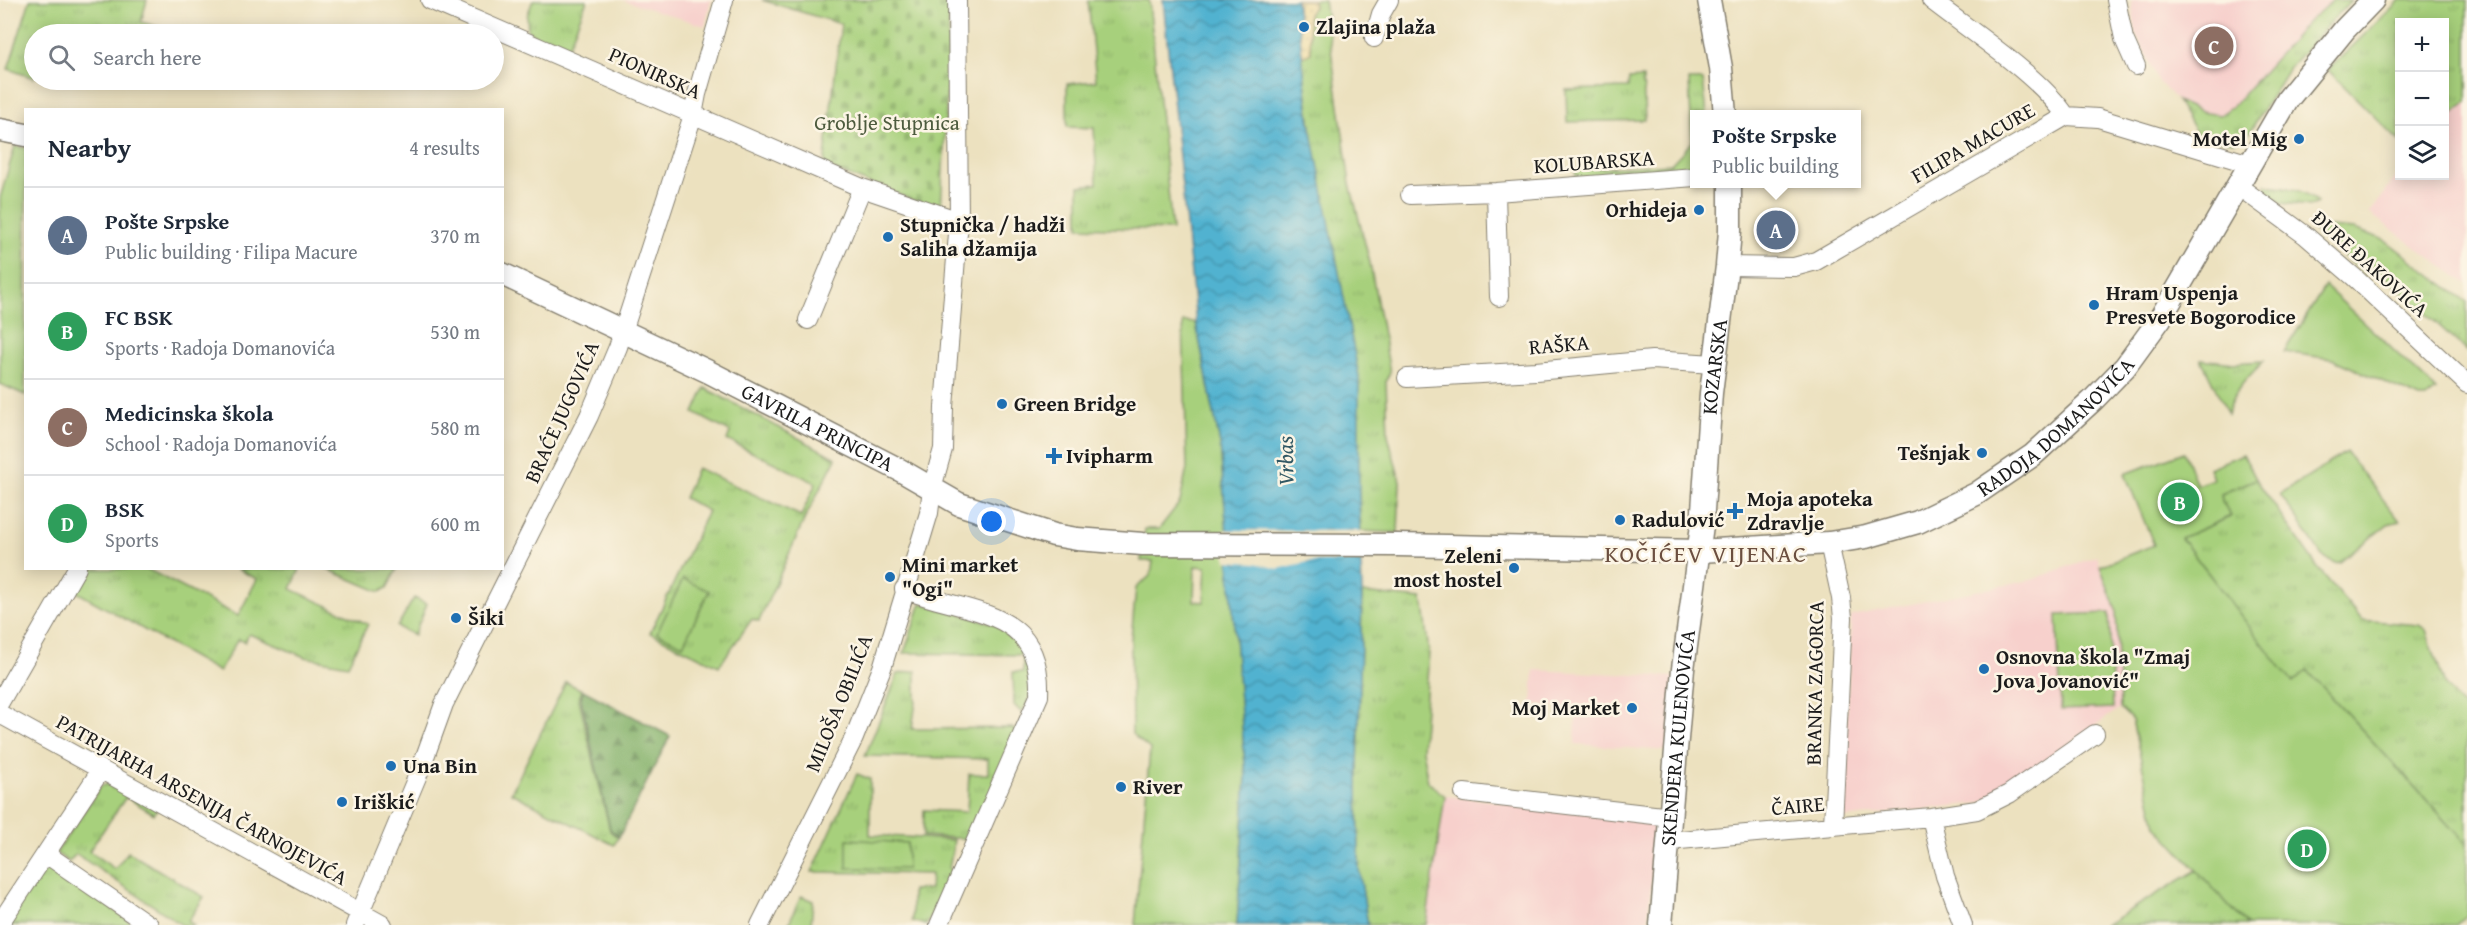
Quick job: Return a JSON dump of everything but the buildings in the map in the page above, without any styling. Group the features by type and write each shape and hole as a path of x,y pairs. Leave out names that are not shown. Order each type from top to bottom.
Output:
{"main road":[{"path":"1709,0 1725,110"},
{"name":"RADOJA DOMANOVIĆA","path":"1398,545 1700,551 1829,543 1891,530 1944,510 1998,480 2055,435 2125,367 2160,319 2299,84 2345,29 2373,0"},
{"path":"0,130 24,135"},
{"name":"KOZARSKA","path":"1700,551 1714,364 1730,231 1730,188"},
{"name":"GAVRILA PRINCIPA","path":"504,275 717,376 932,488 958,504 1041,532 1077,539 1143,544 1398,545"},
{"name":"SKENDERA KULENOVIĆA","path":"1661,925 1683,669 1700,551"}],"street":[{"name":"PIONIRSKA","path":"430,0 485,24"},
{"name":"BRAĆE JUGOVIĆA","path":"358,919 422,765 444,704 590,416 622,331 693,115 697,93 724,0"},
{"name":"MILOŠA OBILIĆA","path":"760,925 854,738 882,668 928,513 932,488 943,449 944,407 959,221 957,0"},
{"path":"1374,38 1381,14 1389,0"},
{"path":"1931,0 2013,64 2054,100 2066,117"},
{"path":"2116,0 2124,39 2136,66"},
{"name":"PIONIRSKA","path":"504,32 862,188 959,221"},
{"name":"FILIPA MACURE","path":"1727,266 1794,267 1816,261 2066,117 2098,118 2250,164"},
{"name":"KOLUBARSKA","path":"1410,195 1496,192 1690,177"},
{"name":"ĐURE ĐAKOVIĆA","path":"2238,186 2305,235 2355,278 2467,384"},
{"path":"808,320 862,188"},
{"path":"1496,192 1499,297"},
{"name":"RAŠKA","path":"1407,378 1652,360 1714,364"},
{"name":"BRANKA ZAGORCA","path":"1829,543 1843,618 1833,825"},
{"path":"0,702 76,570"},
{"path":"904,589 995,617 1010,625 1023,635 1033,651 1040,676 1039,696 939,925"},
{"name":"PATRIJARHA ARSENIJA ČARNOJEVIĆA","path":"0,714 358,919 383,925"},
{"name":"ČAIRE","path":"1669,841 1977,810 1992,804 2095,734"},
{"path":"0,923 101,770"},
{"path":"1464,793 1671,817"},
{"path":"1931,816 1945,876 1963,925"},
{"path":"46,854 149,925"}],"shaded area":[{"path":"622,0 711,0 705,26"},
{"path":"2131,0 2332,0 2309,21 2233,106 2220,115 2201,112 2177,101 2159,82 2136,34"},
{"path":"2467,102 2467,284 2369,213 2395,178 2449,180 2449,117"},
{"name":"Osnovna škola \"Zmaj Jova Jovanović\"","path":"2097,556 2116,610 2120,708 2053,756 1980,803 1843,818 1851,616 2031,580"},
{"path":"1534,670 1676,677 1669,751 1575,744 1576,708 1532,704"},
{"path":"1445,796 1658,818 1647,925 1426,925"}],"green space":[{"path":"30,0 147,0 141,22 148,24 24,24 24,75 8,69"},
{"path":"533,0 587,0 565,55 528,31 527,16"},
{"name":"Groblje Stupnica","path":"762,0 949,0 941,211 824,166 841,24"},
{"path":"1088,0 1149,0 1172,230 1079,227 1079,186 1097,184 1094,128 1067,127 1067,84 1096,81"},
{"path":"1313,0 1324,0 1350,184 1370,263 1390,372 1386,381 1388,435 1400,481 1398,533 1361,531 1359,497 1302,57 1311,52 1308,14 1314,7"},
{"path":"2333,0 2351,0 2289,68 2249,133 2234,142 2204,138 2197,134 2177,101 2201,112 2220,115 2233,106 2309,21"},
{"path":"2400,0 2467,0 2467,102 2449,117 2449,18 2395,18 2395,137 2328,70"},
{"path":"1643,78 1645,120 1567,122 1566,90 1628,88 1629,79"},
{"path":"1689,80 1703,80 1707,110 1690,110"},
{"path":"1690,144 1690,170 1576,180 1575,170 1671,164"},
{"path":"15,146 24,148 24,395 0,384 0,198"},
{"path":"2266,185 2301,191 2317,203 2311,206 2281,203 2266,190"},
{"path":"2318,226 2354,229 2385,240 2467,302 2467,351 2376,268 2367,275 2312,230"},
{"path":"2325,286 2436,390 2426,398 2420,398 2332,359 2284,352"},
{"path":"1183,322 1196,323 1220,444 1246,777 1237,925 1135,925 1150,749 1132,734 1131,639 1136,588 1151,575 1153,561 1141,561 1145,529 1159,529 1180,502 1187,468","holes":["1195,566 1206,567 1204,602 1194,601"]},
{"path":"2201,359 2234,363 2264,361 2237,391 2228,414"},
{"path":"705,388 836,458 805,518 759,621 752,619 719,666 650,633 708,511 684,498 697,468 801,516 816,483 727,440 730,432 694,413"},
{"path":"2184,452 2197,485 2213,479 2209,468 2243,454 2256,479 2221,494 2222,501 2231,516 2181,538 2293,683 2307,670 2467,844 2467,915 2456,925 2247,925 2156,826 2132,720 2120,708 2116,610 2100,566 2154,545 2125,474"},
{"path":"2346,452 2400,521 2388,524 2340,562 2335,563 2322,556 2280,494"},
{"path":"2256,479 2317,567 2362,620 2419,625 2426,630 2445,685 2467,712 2467,844 2307,670 2293,684 2181,538 2230,517 2221,494"},
{"path":"87,570 149,570 238,616 257,579 239,570 300,570 291,589 368,624 348,665 305,657 249,634 245,642 238,639 219,672 75,591"},
{"path":"329,570 396,570 387,588 380,592"},
{"path":"683,579 709,591 683,645 657,633"},
{"path":"1362,593 1422,599 1429,652 1422,750 1428,782 1445,796 1426,925 1368,925 1359,869 1358,770"},
{"path":"414,598 427,604 414,635 397,627"},
{"path":"921,603 995,624 1027,652 1033,691 1022,713 1014,705 1013,672 1023,672 1023,655 904,653"},
{"path":"2109,613 2113,708 2061,710 2057,615"},
{"path":"916,671 916,701 912,729 1012,728 1018,731 973,839 923,836 924,810 967,812 969,774 988,774 988,759 865,756 898,674"},
{"path":"566,682 582,690 579,699 610,831 618,838 614,845 511,793"},
{"path":"583,690 670,736 619,837 610,829 581,699"},
{"path":"857,774 870,779 870,835 954,840 949,869 956,871 926,925 912,921 912,890 930,889 931,874 812,872"},
{"path":"109,784 157,809 154,814 126,797 89,851 115,869 128,852 204,897 188,921 194,925 182,925 76,854 69,862 56,853 101,786"},
{"path":"847,839 907,843 907,869 847,868"},
{"path":"46,859 134,925 2,925"},
{"path":"2197,870 2247,925 2105,925"},
{"path":"801,896 813,901 811,925 788,925"}],"sand":[{"name":"Zlajina plaža","path":"1296,0 1313,0 1314,7 1308,14 1311,53 1302,57"}],"water":[{"name":"Vrbas","path":"1163,0 1296,0 1309,117 1359,376 1362,593 1358,770 1359,869 1368,925 1237,925 1246,777 1220,444 1196,323"}],"pier":[{"path":"1223,530 1364,531 1363,561 1308,562 1278,569 1255,563 1226,561"}],"place":[{"name":"Zlajina plaža","path":"1304,27"},
{"name":"Medicinska škola","path":"2214,46"},
{"name":"Motel Mig","path":"2299,139"},
{"name":"Orhideja","path":"1699,210"},
{"name":"Pošte Srpske","path":"1776,230"},
{"name":"Stupnička / hadži Saliha džamija","path":"888,237"},
{"name":"Hram Uspenja Presvete Bogorodice","path":"2094,305"},
{"name":"Green Bridge","path":"1002,404"},
{"name":"Tešnjak","path":"1982,453"},
{"name":"Ivipharm","path":"1054,456"},
{"name":"FC BSK","path":"2180,502"},
{"name":"Moja apoteka Zdravlje","path":"1735,511"},
{"name":"Radulović","path":"1620,520"},
{"name":"Zeleni most hostel","path":"1514,568"},
{"name":"Mini market \"Ogi\"","path":"890,577"},
{"name":"Šiki","path":"456,618"},
{"name":"Osnovna škola \"Zmaj Jova Jovanović\"","path":"1984,669"},
{"name":"Moj Market","path":"1632,708"},
{"name":"Una Bin","path":"391,766"},
{"name":"River","path":"1121,787"},
{"name":"Iriškić","path":"342,802"},
{"name":"BSK","path":"2307,849"}],"district":[{"name":"KOČIĆEV VIJENAC","path":"1706,554"}]}
